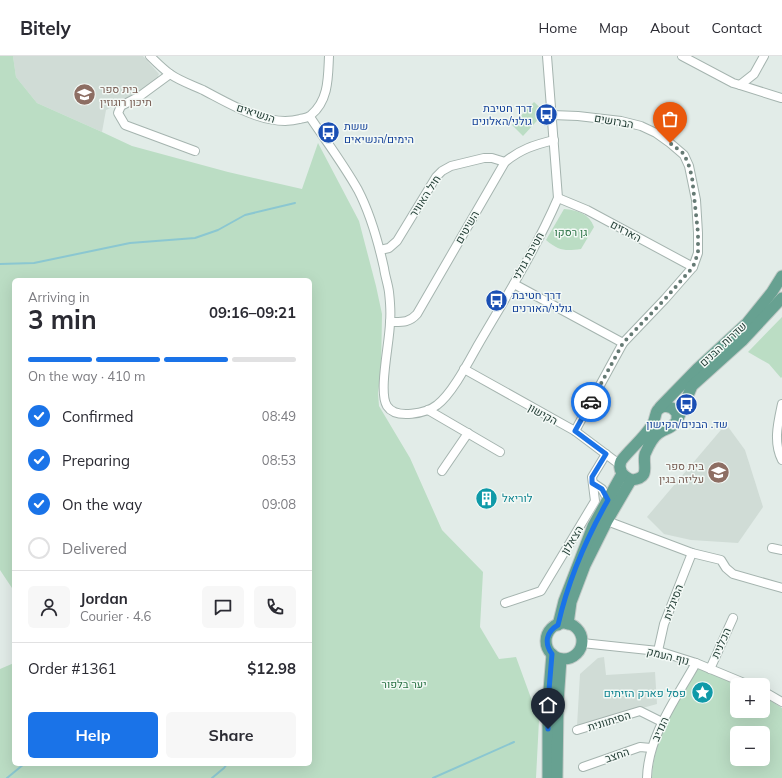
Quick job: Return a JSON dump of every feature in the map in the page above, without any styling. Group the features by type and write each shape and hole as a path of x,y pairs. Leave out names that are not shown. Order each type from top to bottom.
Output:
{"main road":[{"name":"שדרות הבנים","path":"624,473 624,457 642,439 653,423 656,412 697,369 747,323 772,292 782,276"},
{"name":"שדרות הבנים","path":"677,421 692,386 742,341 782,298"},
{"path":"624,473 640,478 645,471 645,455 650,444 659,433 671,428 677,421 677,413 672,408 666,406 660,408"},
{"path":"563,624 564,601 578,562 593,526 624,473"},
{"path":"563,624 585,566 607,521 624,473"},
{"path":"563,624 573,626 580,633 582,643 581,648 573,657 567,659 556,656 548,649 547,638 553,628 563,624"},
{"path":"548,778 548,702 556,656"},
{"path":"556,656 558,703 557,778"}],"street":[{"name":"הנשיאים","path":"150,56 170,74 245,111 265,118 282,121 310,117"},
{"path":"329,56 327,87 323,99 310,117 358,191 374,229 389,292 390,322"},
{"name":"חטיבת גולני","path":"390,322 384,390 386,405 397,414 428,410 437,405 446,396 464,370 514,284 558,198 547,56"},
{"path":"682,56 733,83 781,98"},
{"path":"740,85 754,74 764,56"},
{"path":"170,74 140,96 121,106 118,113 124,125 195,151"},
{"name":"הברושים","path":"552,115 578,116 621,121 641,126 656,133 684,154 692,177 696,200 698,253 693,267 623,343 575,431"},
{"name":"השיטים","path":"390,322 405,322 412,319 417,314 505,162 516,153 530,146 554,140"},
{"name":"חיל האוויר","path":"380,250 389,248 397,241 436,177 442,171 451,166 484,158 492,158 505,162"},
{"name":"הארזים","path":"558,198 587,210 693,267"},
{"path":"514,284 623,343"},
{"name":"הקישון","path":"464,370 575,431 606,454 624,473"},
{"path":"782,404 778,425 777,444 782,460"},
{"path":"428,410 500,452"},
{"path":"442,471 468,433"},
{"name":"הצאלון","path":"505,603 541,591 595,501 592,477 606,454"},
{"path":"592,483 602,489 608,500"},
{"path":"607,521 692,553 721,560 726,568 733,574 782,588"},
{"path":"772,548 782,550"},
{"name":"הסיגלית","path":"658,651 664,624 692,553"},
{"name":"הכלנית","path":"710,669 733,618"},
{"name":"נוף העמק","path":"582,643 658,651 696,663 732,678"},
{"name":"הנדיב","path":"647,778 647,764 651,748 662,722 696,663"},
{"path":"770,695 782,702"},
{"name":"הסיתוונית","path":"577,730 640,711 662,722"},
{"name":"החצב","path":"583,766 640,747 651,748"}],"shaded area":[{"name":"בית ספר תיכון רוגוזין","path":"13,56 143,56 159,74 153,88 106,110 102,132 37,103 16,77"},
{"name":"בית ספר עליזה בגין","path":"726,424 745,450 763,507 738,543 691,540 664,534 647,517"},
{"path":"604,657 606,675 655,672 657,704 577,726 580,674 598,658"}],"green space":[{"name":"יער בלפור","path":"0,56 13,56 16,77 37,103 132,146 228,172 302,189 318,143 359,221 376,286 382,314 381,372 378,393 379,406 410,458 442,530 483,572 480,627 499,659 516,657 539,720 536,778 0,778 0,669 12,664 12,766 312,766 312,278 12,278 12,588 0,570"},
{"path":"534,102 545,112 523,136 512,125"},
{"name":"גן רסקו","path":"564,209 574,210 586,216 594,227 581,249 562,249 546,240"},
{"path":"782,317 781,378 769,364 748,352"},
{"path":"697,667 730,681 730,718 770,718 770,700 782,708 782,778 652,778 653,763 657,749 675,707"}],"waterway":[{"path":"0,264 34,263 130,243 195,238 218,230 245,215 295,203"},
{"path":"433,778 514,742"},
{"path":"7,778 22,766"},
{"path":"212,778 226,766"}],"way so far":[{"path":"591,402 623,343 693,267 698,253 696,200 692,177 684,154 670,143"}],"place":[{"name":"בית ספר תיכון רוגוזין","path":"84,95"},
{"name":"דרך חטיבת גולני/האלונים","path":"547,114"},
{"name":"ששת הימים/הנשיאים","path":"328,132"},
{"name":"דרך חטיבת גולני/האורנים","path":"497,301"},
{"name":"שד. הבנים/הקישון","path":"687,404"},
{"name":"בית ספר עליזה בגין","path":"719,472"},
{"name":"לוריאל","path":"487,498"},
{"name":"פסל פארק הזיתים","path":"702,693"}],"route":[{"path":"548,729 548,702 552,654 548,649 547,638 549,632 558,625 564,601 578,562 593,526 608,500 602,489 592,483 592,477 606,454 575,431 591,402"}]}
